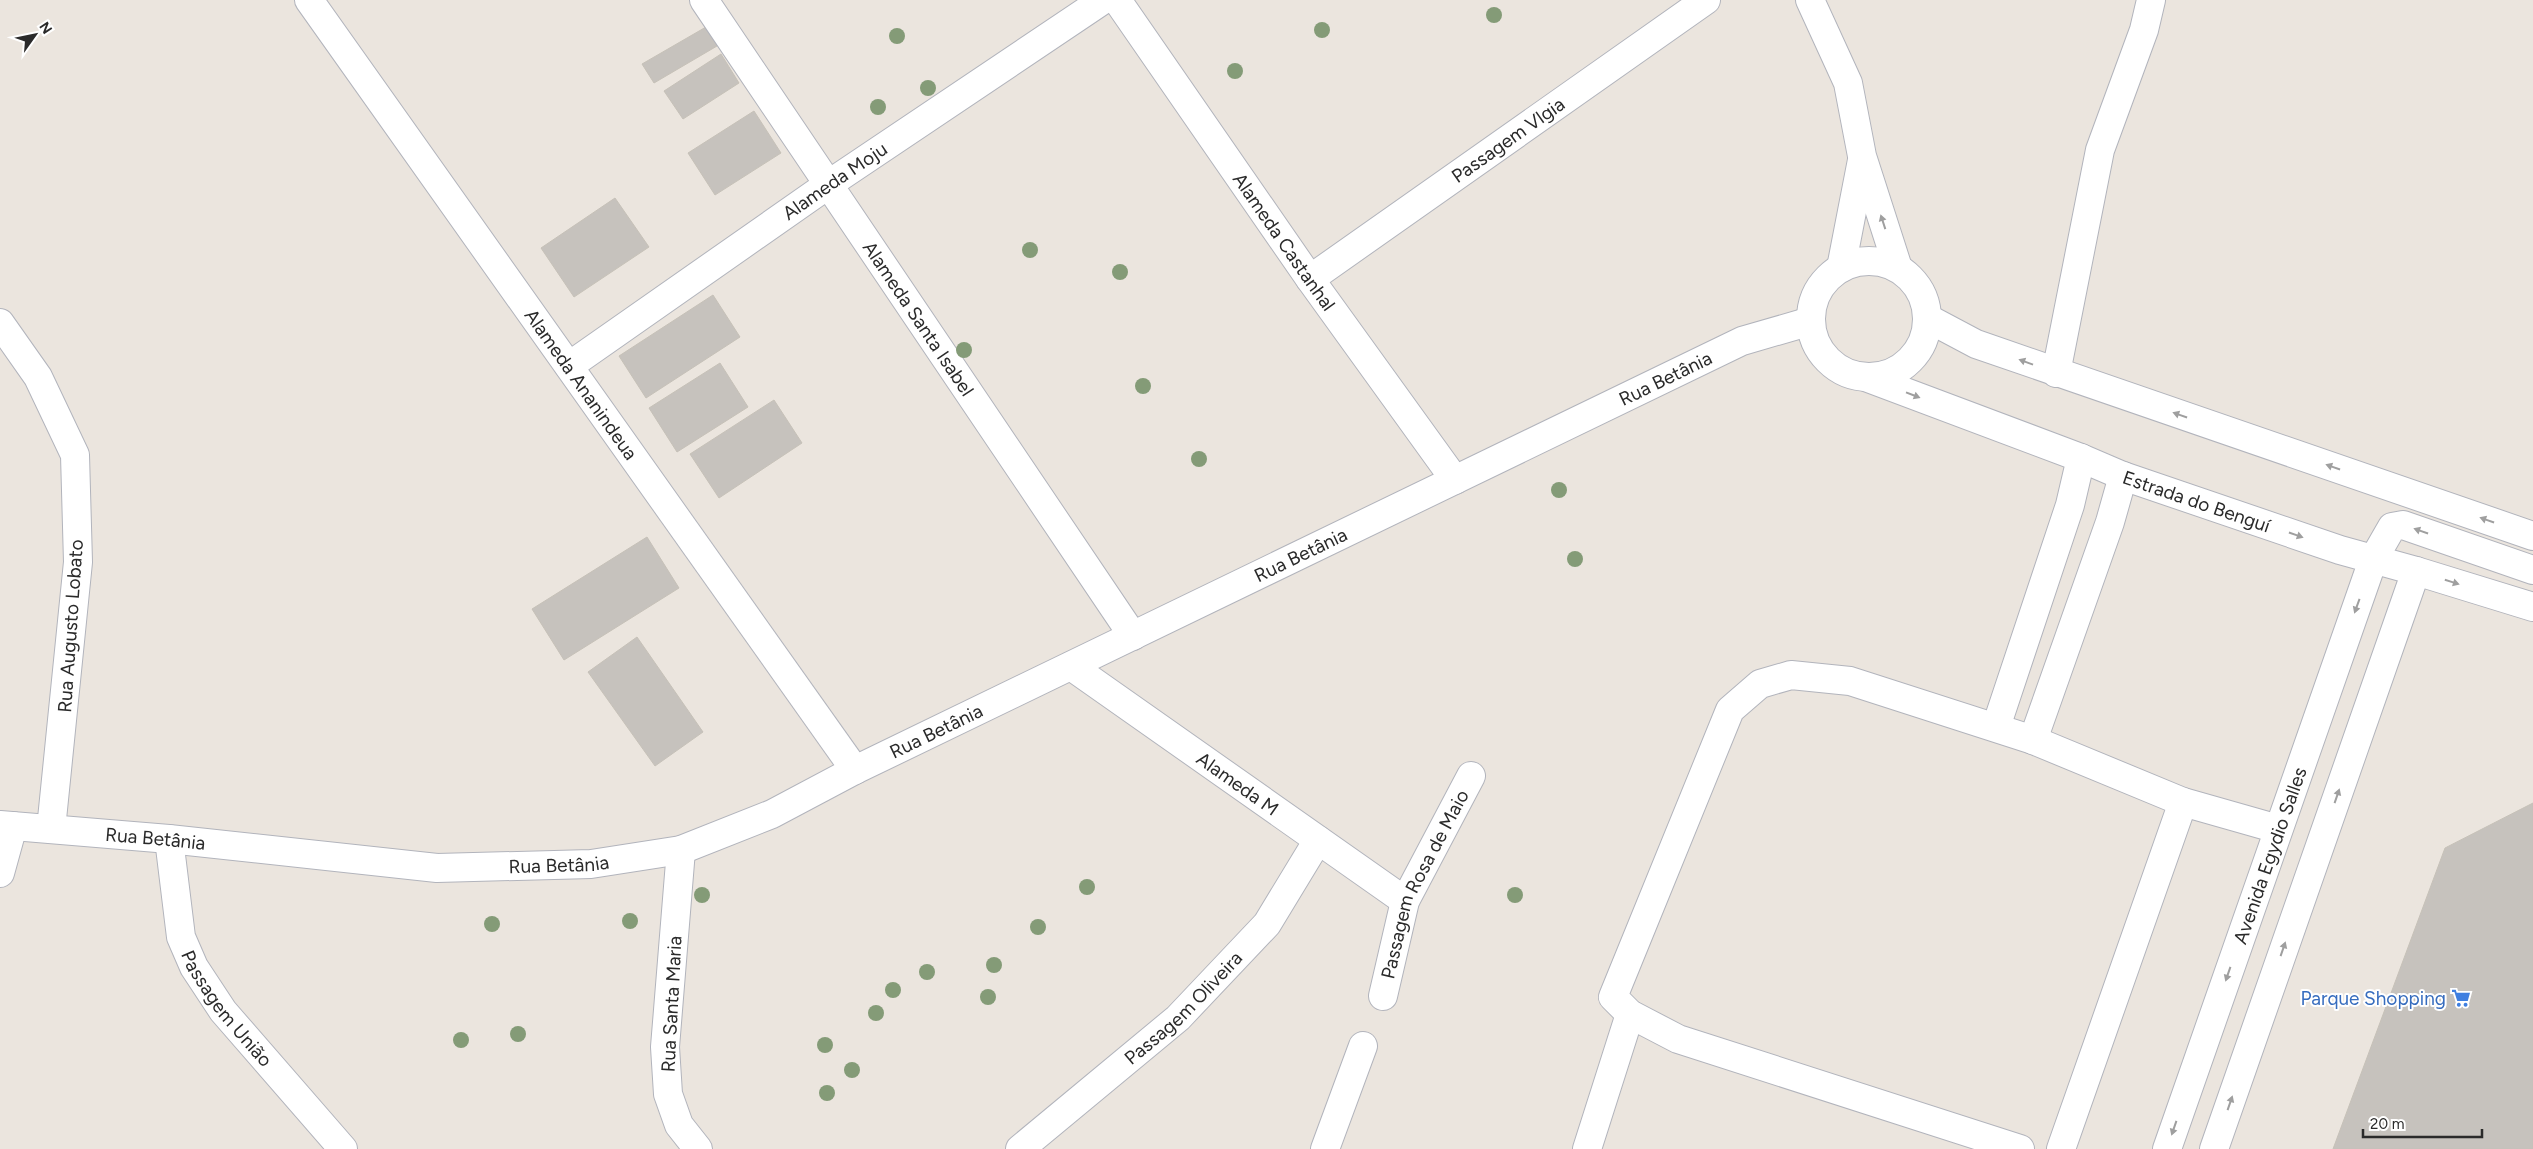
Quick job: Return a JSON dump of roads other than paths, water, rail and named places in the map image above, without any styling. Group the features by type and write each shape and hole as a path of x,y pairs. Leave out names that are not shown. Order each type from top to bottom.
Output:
{"street":[{"name":"Alameda Ananindeua","path":"309,0 855,770"},
{"name":"Alameda Santa Isabel","path":"704,0 1133,636"},
{"name":"Alameda Moju","path":"569,366 829,184 1103,0"},
{"name":"Alameda Castanhal","path":"1116,0 1310,279 1455,480"},
{"name":"Passagem Vlgia","path":"1310,279 1706,0"},
{"path":"1810,0 1848,83 1862,156 1898,268"},
{"path":"2056,373 2100,150 2144,30 2151,0"},
{"path":"1841,268 1862,156"},
{"path":"1860,262 1879,262 1898,268 1913,281 1924,298 1928,318 1925,338 1917,354 1903,367 1886,376 1868,378 1849,374 1833,365 1820,350 1812,333 1816,296 1826,280 1841,268 1860,262"},
{"path":"1928,318 1976,344 2056,373 2533,536"},
{"name":"Rua Betânia","path":"7,825 169,839 437,868 591,864 681,850 772,814 855,770 1742,341 1812,321"},
{"name":"Rua Augusto Lobato","path":"0,323 38,377 75,455 78,562 51,829"},
{"name":"Estrada do Benguí","path":"1868,378 2081,458 2122,476 2374,560 2533,607"},
{"path":"1996,727 2070,505 2081,458"},
{"path":"2033,740 2110,522 2122,476"},
{"name":"Avenida Egydio Salles","path":"2167,1149 2374,560 2392,527 2403,525 2533,570"},
{"path":"2214,1149 2416,571"},
{"name":"Alameda M","path":"1071,666 1405,901"},
{"path":"2020,1149 1678,1039 1630,1014 1612,997 1730,710 1760,684 1791,675 1850,680 2033,740 2183,802 2278,829"},
{"name":"Passagem Rosa de Maio","path":"1383,996 1405,901 1471,776"},
{"path":"2060,1149 2183,802"},
{"path":"0,873 7,825"},
{"name":"Passagem União","path":"169,839 181,937 194,967 223,1011 344,1149"},
{"name":"Passagem Oliveira","path":"1020,1149 1178,1018 1267,924 1318,840"},
{"name":"Rua Santa Maria","path":"681,850 665,1047 668,1094 679,1125 698,1149"},
{"path":"1587,1149 1630,1014"},
{"path":"1326,1149 1363,1046"}],"place":[{"name":"Parque Shopping","path":"2461,998"}]}
